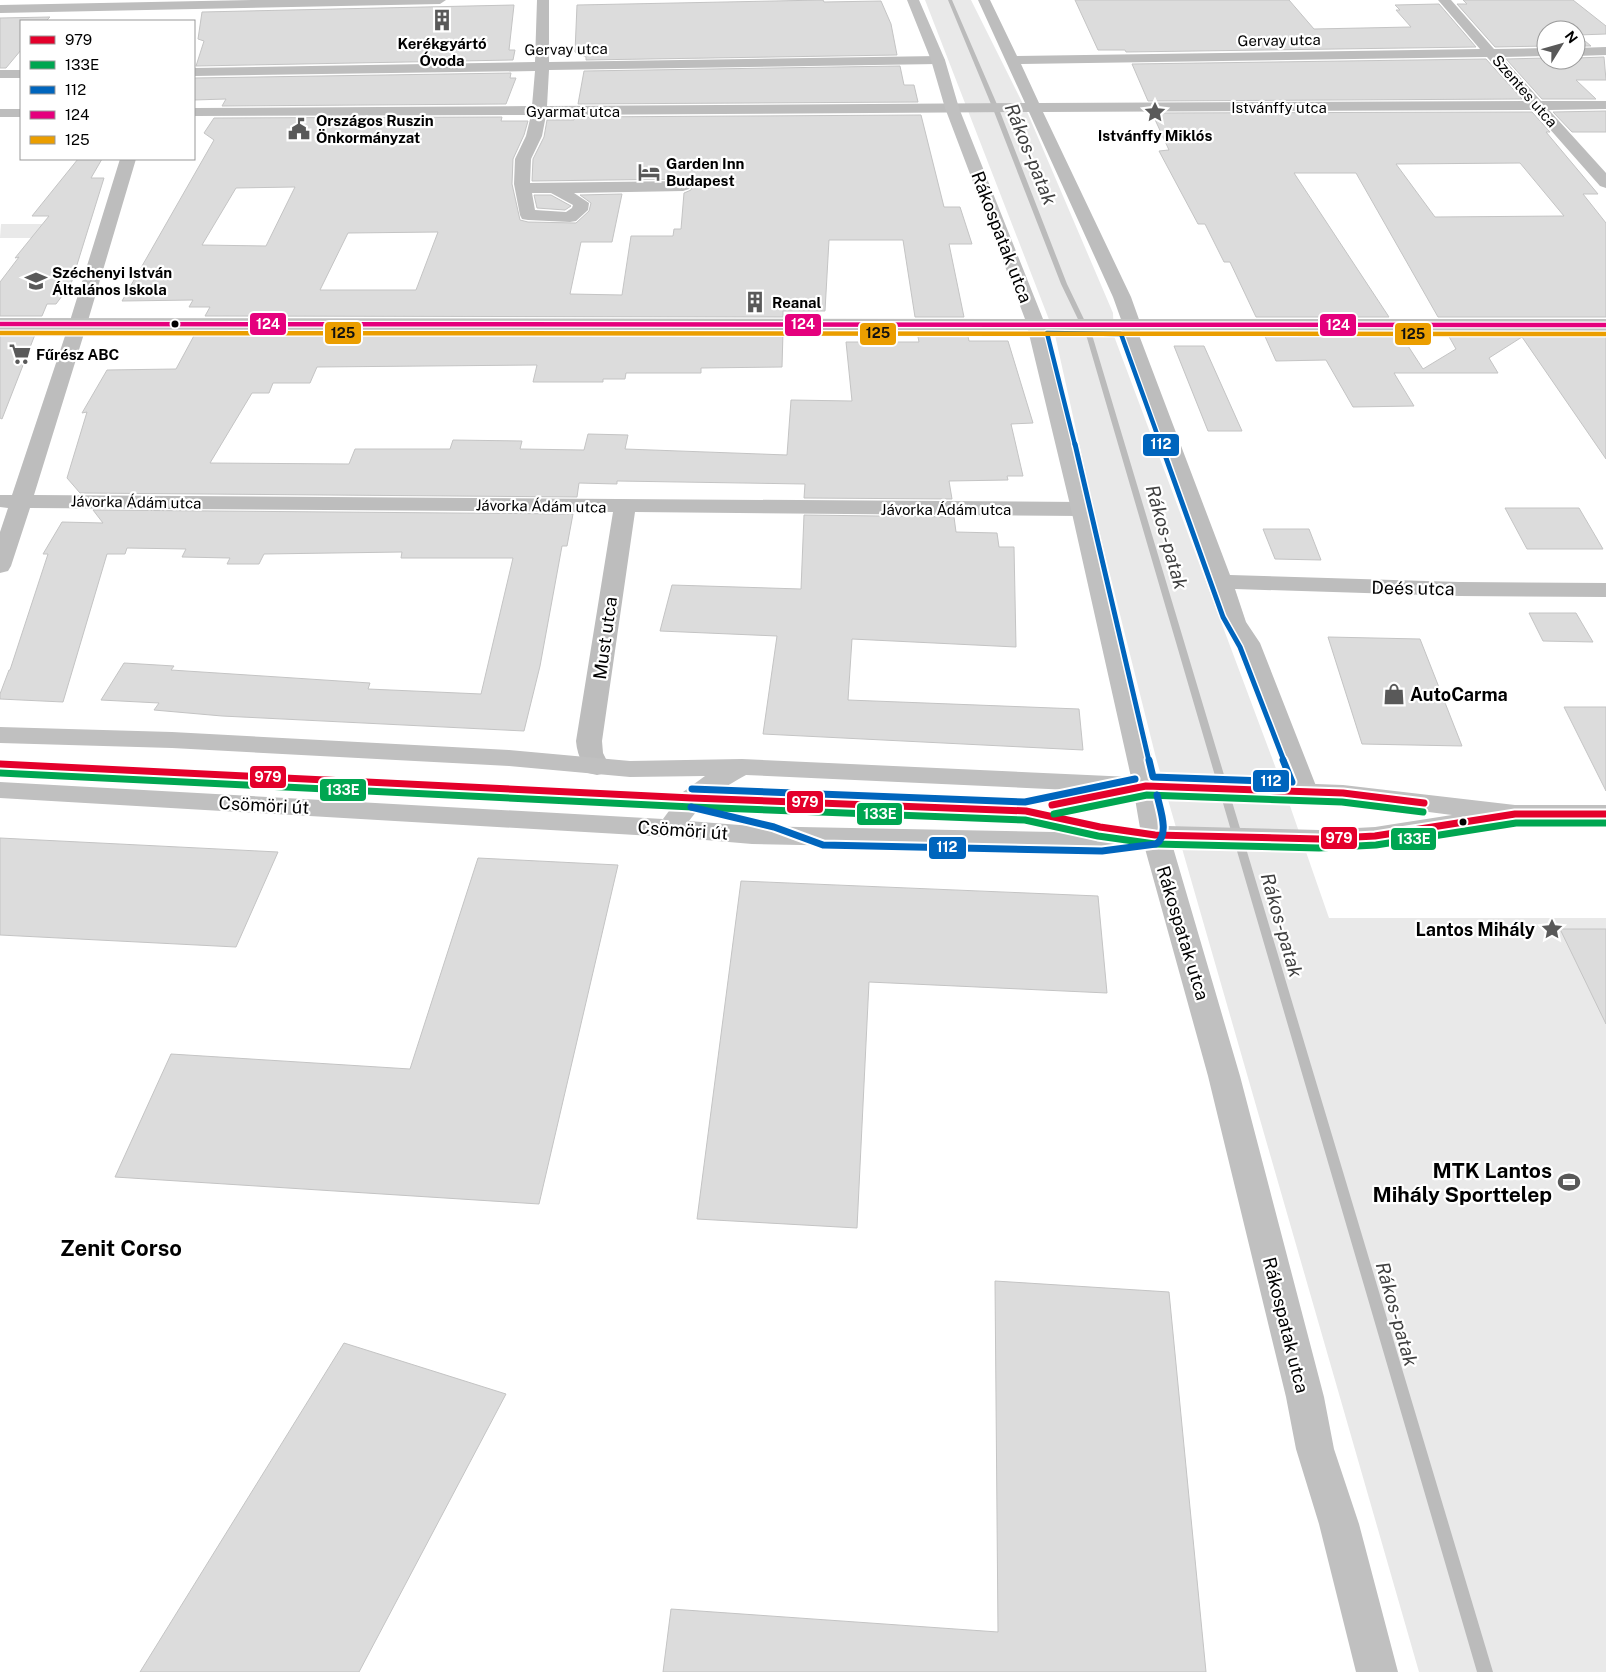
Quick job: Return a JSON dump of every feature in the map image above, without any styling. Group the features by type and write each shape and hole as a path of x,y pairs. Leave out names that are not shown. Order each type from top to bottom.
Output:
{"street":[{"path":"0,9 175,2 440,0"},
{"path":"543,0 539,111 534,136 523,159 523,188 528,215 570,217 580,210 580,203 554,188"},
{"name":"Rákospatak utca","path":"912,0 938,60 952,108 1036,324 1082,509 1146,786 1155,835 1184,928 1224,1076 1304,1397 1315,1449 1340,1524 1377,1672"},
{"path":"984,0 1122,297 1122,325 1130,335 1238,631 1248,643 1305,791"},
{"name":"Szentes utca","path":"1444,0 1606,183"},
{"path":"170,20 175,2"},
{"path":"1586,52 1606,51"},
{"name":"Gervay utca","path":"1013,60 1536,52"},
{"name":"Gervay utca","path":"195,72 938,60"},
{"path":"0,74 20,74"},
{"name":"Istvánffy utca","path":"952,108 1606,105"},
{"name":"Gyarmat utca","path":"195,112 952,108"},
{"path":"0,113 20,113"},
{"path":"0,566 10,501 78,324 128,160"},
{"path":"523,188 683,186"},
{"path":"0,324 1606,325"},
{"name":"Jávorka Ádám utca","path":"10,501 1082,509"},
{"name":"Must utca","path":"597,767 590,754 589,741 625,506"},
{"name":"Deés utca","path":"1221,582 1328,586 1606,590"},
{"name":"Csömöri út","path":"0,735 172,740 509,758 597,767 656,770 742,767 1146,786 1305,791 1515,814 1606,814"},
{"path":"670,828 692,798 714,782 742,767"},
{"path":"656,770 670,781 674,789 670,828"},
{"name":"Csömöri út","path":"0,790 670,828 752,835 1102,842 1155,835 1319,839 1375,836 1515,814"}],"shaded area":[{"path":"925,0 971,0 1028,114 1113,313 1114,336 1290,806 1329,918 1606,918 1606,1672 1419,1672 1156,758 1094,511 1055,335"},
{"path":"1,224 85,224 75,238 0,238"}],"building":[{"path":"823,0 824,2 881,1 891,24 897,55 586,60 586,57 575,52 577,5"},
{"path":"1075,0 1289,0 1314,29 1411,27 1396,10 1400,10 1395,5 1439,4 1476,47 1126,52 1125,50 1098,50"},
{"path":"1463,0 1573,0 1606,26 1606,34 1586,35 1586,20 1536,20 1536,46 1495,47 1457,4 1467,4"},
{"path":"514,5 509,50 515,50 513,60 196,66 204,41 198,39 202,12"},
{"path":"50,17 47,20 20,20 20,51 6,68 0,68 0,18"},
{"path":"1604,57 1606,80 1576,80 1596,99 1542,99 1506,59 1536,58 1536,70 1586,70 1586,58"},
{"path":"1486,59 1522,99 1148,101 1132,64"},
{"path":"900,66 904,85 914,85 918,102 578,104 584,71"},
{"path":"511,73 510,78 516,78 506,104 222,106 226,99 195,100 195,78"},
{"path":"1606,111 1606,132 1572,132 1553,112"},
{"path":"1532,112 1550,132 1546,132 1598,194 1583,194 1606,223 1606,317 1438,317 1356,173 1294,173 1389,317 1256,317 1230,262 1224,262 1205,224 1198,224 1159,151 1169,150 1152,113","holes":["1520,163 1564,216 1435,217 1396,164"]},
{"path":"921,115 944,207 960,207 972,244 949,244 964,317 915,317 903,240 829,240 825,311 783,311 783,317 205,316 210,307 189,307 193,300 122,301 214,140 204,133 214,118 502,117 501,121 528,121 513,159 512,184 520,220 528,222 576,223 589,211 591,203 580,195 622,194 612,242 581,242 570,294 622,295 631,236 673,236 674,229 681,229 684,193 691,190 693,185 686,179 532,181 533,159 544,137 547,120 574,120 575,117","holes":["295,187 266,246 202,245 236,188","438,232 416,290 320,290 348,233"]},
{"name":"Széchenyi István Általános Iskola","path":"77,160 101,160 91,178 104,178 71,284 56,304 47,304 42,316 0,316 0,282 19,257 15,258 49,216 32,216"},
{"path":"534,195 551,195 571,206 565,210 537,208"},
{"path":"0,332 36,332 2,419 0,418"},
{"path":"196,332 783,332 782,367 701,368 701,373 626,373 625,379 603,379 603,382 533,382 537,365 317,367 310,383 273,383 269,393 252,393 210,463 349,464 355,449 450,449 453,440 522,441 520,449 584,450 588,434 628,435 625,449 787,455 791,400 852,401 846,342 919,342 917,332 967,332 969,341 1008,341 1033,423 1011,424 1023,476 1007,476 1008,480 949,481 952,499 804,498 805,484 617,481 617,484 579,483 577,497 80,493 67,478 87,412 82,413 107,370 176,369"},
{"path":"1263,332 1399,332 1423,369 1456,349 1447,333 1606,333 1606,459 1522,337 1489,358 1498,373 1394,373 1414,406 1353,407 1326,360 1276,361"},
{"path":"1174,346 1204,346 1242,431 1208,431"},
{"path":"1505,508 1579,508 1603,549 1527,549"},
{"path":"93,510 573,514 567,546 562,546 540,666 524,731 222,716 154,710 159,703 101,700 124,663 174,666 171,670 370,683 368,689 481,694 513,558 401,558 402,552 264,554 259,564 227,564 230,558 182,557 186,549 127,548 125,554 107,554 63,702 0,699 0,694 10,670 48,554 43,554 62,522 103,523"},
{"path":"804,515 954,517 956,532 997,533 999,547 1014,547 1016,647 852,639 848,700 1079,709 1083,750 763,734 777,636 660,631 672,585 801,589"},
{"path":"1263,529 1309,529 1321,560 1275,559"},
{"path":"1529,613 1576,613 1593,642 1543,641"},
{"name":"AutoCarma","path":"1328,637 1420,639 1462,746 1362,744"},
{"path":"1564,707 1606,707 1606,791"},
{"path":"0,838 278,852 236,947 0,935"},
{"path":"478,858 618,865 539,1204 115,1177 171,1054 410,1069"},
{"path":"741,881 1098,896 1107,993 869,982 857,1228 697,1219"},
{"path":"1560,929 1606,929 1606,1024"},
{"path":"995,1281 1169,1292 1206,1672 663,1672 671,1609 998,1632"},
{"path":"344,1343 506,1394 359,1672 140,1672"}],"waterway":[{"name":"Rákos-patak","path":"950,0 996,109 1064,284 1090,338 1485,1672"}],"transit line":[{"name":"124","path":"0,324 1606,325"},
{"name":"125","path":"0,333 1606,334"},
{"name":"112","path":"1047,333 1121,334 1223,617 1240,647 1292,782 1153,777 1091,507 1047,333"},
{"name":"979","path":"0,764 692,798 1026,811 1100,827 1155,835 1319,839 1375,836 1515,814 1606,814"},
{"name":"133E","path":"0,773 692,807 1025,820 1098,836 1155,844 1319,848 1376,845 1516,823 1606,823"},
{"name":"112","path":"692,789 1025,802 1135,779"},
{"name":"979","path":"1052,805 1146,786 1343,793 1424,803"},
{"name":"133E","path":"1054,814 1147,795 1342,802 1423,812"},
{"name":"112","path":"691,807 774,827 823,845 1102,851 1156,844 1161,841 1164,834 1157,795"}],"place":[{"name":"Kerékgyártó Óvoda","path":"442,20"},
{"name":"Istvánffy Miklós","path":"1155,112"},
{"name":"Országos Ruszin Önkormányzat","path":"299,129"},
{"name":"Garden Inn Budapest","path":"649,172"},
{"name":"Széchenyi István Általános Iskola","path":"36,281"},
{"name":"Reanal","path":"755,302"},
{"name":"Fűrész ABC","path":"20,354"},
{"name":"AutoCarma","path":"1394,694"},
{"name":"Lantos Mihály","path":"1552,929"},
{"name":"MTK Lantos Mihály Sporttelep","path":"1569,1182"}],"district":[{"name":"Zenit Corso","path":"121,1248"}]}
